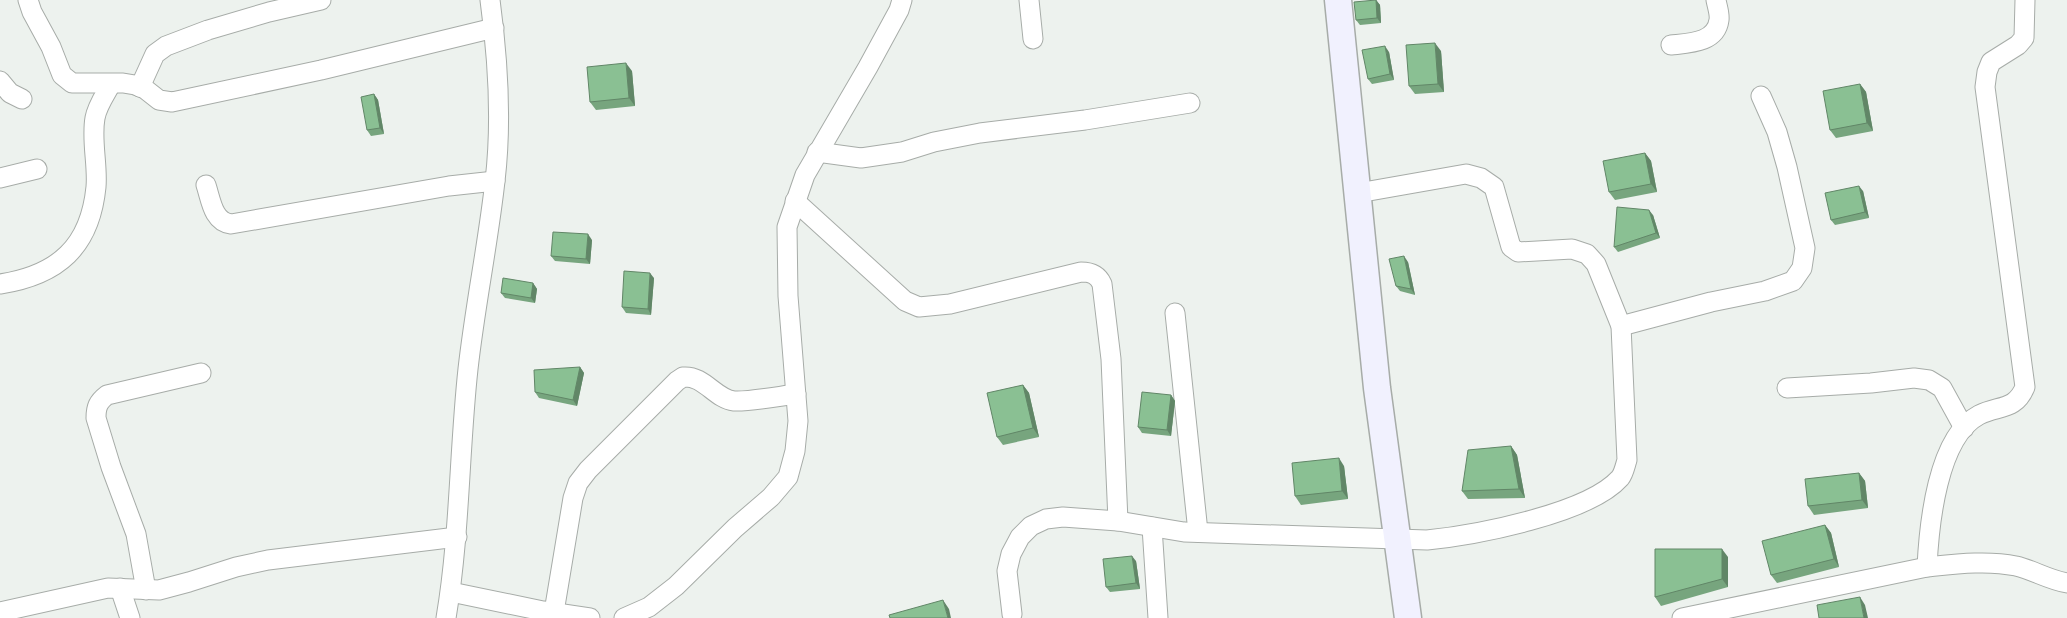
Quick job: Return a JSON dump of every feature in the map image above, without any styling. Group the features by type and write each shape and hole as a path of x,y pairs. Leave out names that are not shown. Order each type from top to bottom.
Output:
{"street":[{"path":"28,0 32,12 51,46 62,75 68,81 72,83 123,83 140,86 159,100 172,102 321,70 494,28"},
{"path":"140,86 155,54 166,46 260,15 321,0"},
{"path":"446,618 457,537 468,371 495,180 498,102 494,28 490,0"},
{"path":"624,618 649,607 676,586 779,488 788,477 795,451 798,421 787,227 805,175 868,67 899,10 902,0"},
{"path":"1029,0 1033,39"},
{"path":"1338,0 1377,388 1408,618"},
{"path":"1671,45 1707,40 1715,31 1719,19 1716,0"},
{"path":"1927,567 1928,533 1941,469 1964,428 1977,416 2014,403 2021,396 2025,386 1985,87 1987,72 1991,62 2018,45 2024,38 2025,0"},
{"path":"0,81 10,94 22,99"},
{"path":"0,284 34,276 51,268 71,251 83,234 90,218 96,187 95,119 101,102 111,84"},
{"path":"1621,326 1711,302 1765,291 1793,281 1802,268 1805,248 1787,167 1777,132 1761,96"},
{"path":"817,152 861,158 902,152 934,142 980,133 1085,120 1190,103"},
{"path":"0,178 37,169"},
{"path":"1012,614 1007,571 1011,554 1020,537 1031,526 1046,519 1063,517 1118,521 1198,532 1427,540 1462,536 1555,513 1608,489 1621,476 1627,460 1621,326 1596,264 1587,254 1572,248 1518,252 1511,247 1494,187 1481,178 1466,174 1358,193"},
{"path":"206,185 219,219 231,224 449,186 495,180"},
{"path":"795,200 905,301 919,307 950,304 1082,272 1089,272 1100,278 1112,359 1118,521"},
{"path":"1175,313 1198,532"},
{"path":"146,590 136,534 110,467 96,418 96,410 98,404 107,395 201,373"},
{"path":"554,612 573,498 578,483 588,470 678,381 683,377 695,378 734,401 796,394"},
{"path":"1787,388 1871,383 1914,378 1929,380 1942,388 1964,428"},
{"path":"1152,527 1158,618"},
{"path":"0,612 76,595 120,588 146,590 168,588 236,567 268,560 457,537"},
{"path":"1682,618 1927,567 1987,563 2016,566 2067,583"},
{"path":"120,588 130,618"},
{"path":"451,592 590,618"}],"building":[{"path":"1376,0 1377,18 1356,20 1354,2"},
{"path":"1435,43 1438,84 1409,86 1406,45"},
{"path":"1385,46 1390,74 1368,79 1362,50"},
{"path":"626,63 629,98 590,102 587,67"},
{"path":"1860,84 1867,123 1830,130 1823,91"},
{"path":"374,94 380,128 367,130 361,97"},
{"path":"1645,153 1651,184 1609,192 1603,161"},
{"path":"1859,186 1865,212 1831,220 1825,193"},
{"path":"1617,207 1649,210 1656,233 1614,247"},
{"path":"553,232 588,234 586,259 551,256"},
{"path":"1404,256 1411,289 1396,286 1389,259"},
{"path":"624,271 650,273 648,309 622,307"},
{"path":"503,278 533,283 531,298 501,293"},
{"path":"580,367 573,400 535,392 534,370"},
{"path":"1023,385 1033,428 997,437 987,393"},
{"path":"1142,392 1171,395 1167,430 1138,427"},
{"path":"1511,446 1519,489 1462,491 1468,450"},
{"path":"1339,458 1342,491 1295,496 1292,463"},
{"path":"1859,473 1862,500 1808,506 1805,479"},
{"path":"1825,525 1834,559 1771,575 1762,541"},
{"path":"1655,549 1722,549 1722,579 1655,597"},
{"path":"1132,556 1136,583 1106,587 1103,559"},
{"path":"1860,597 1864,618 1819,618 1817,605"},
{"path":"943,600 948,618 890,618 889,615"}]}
